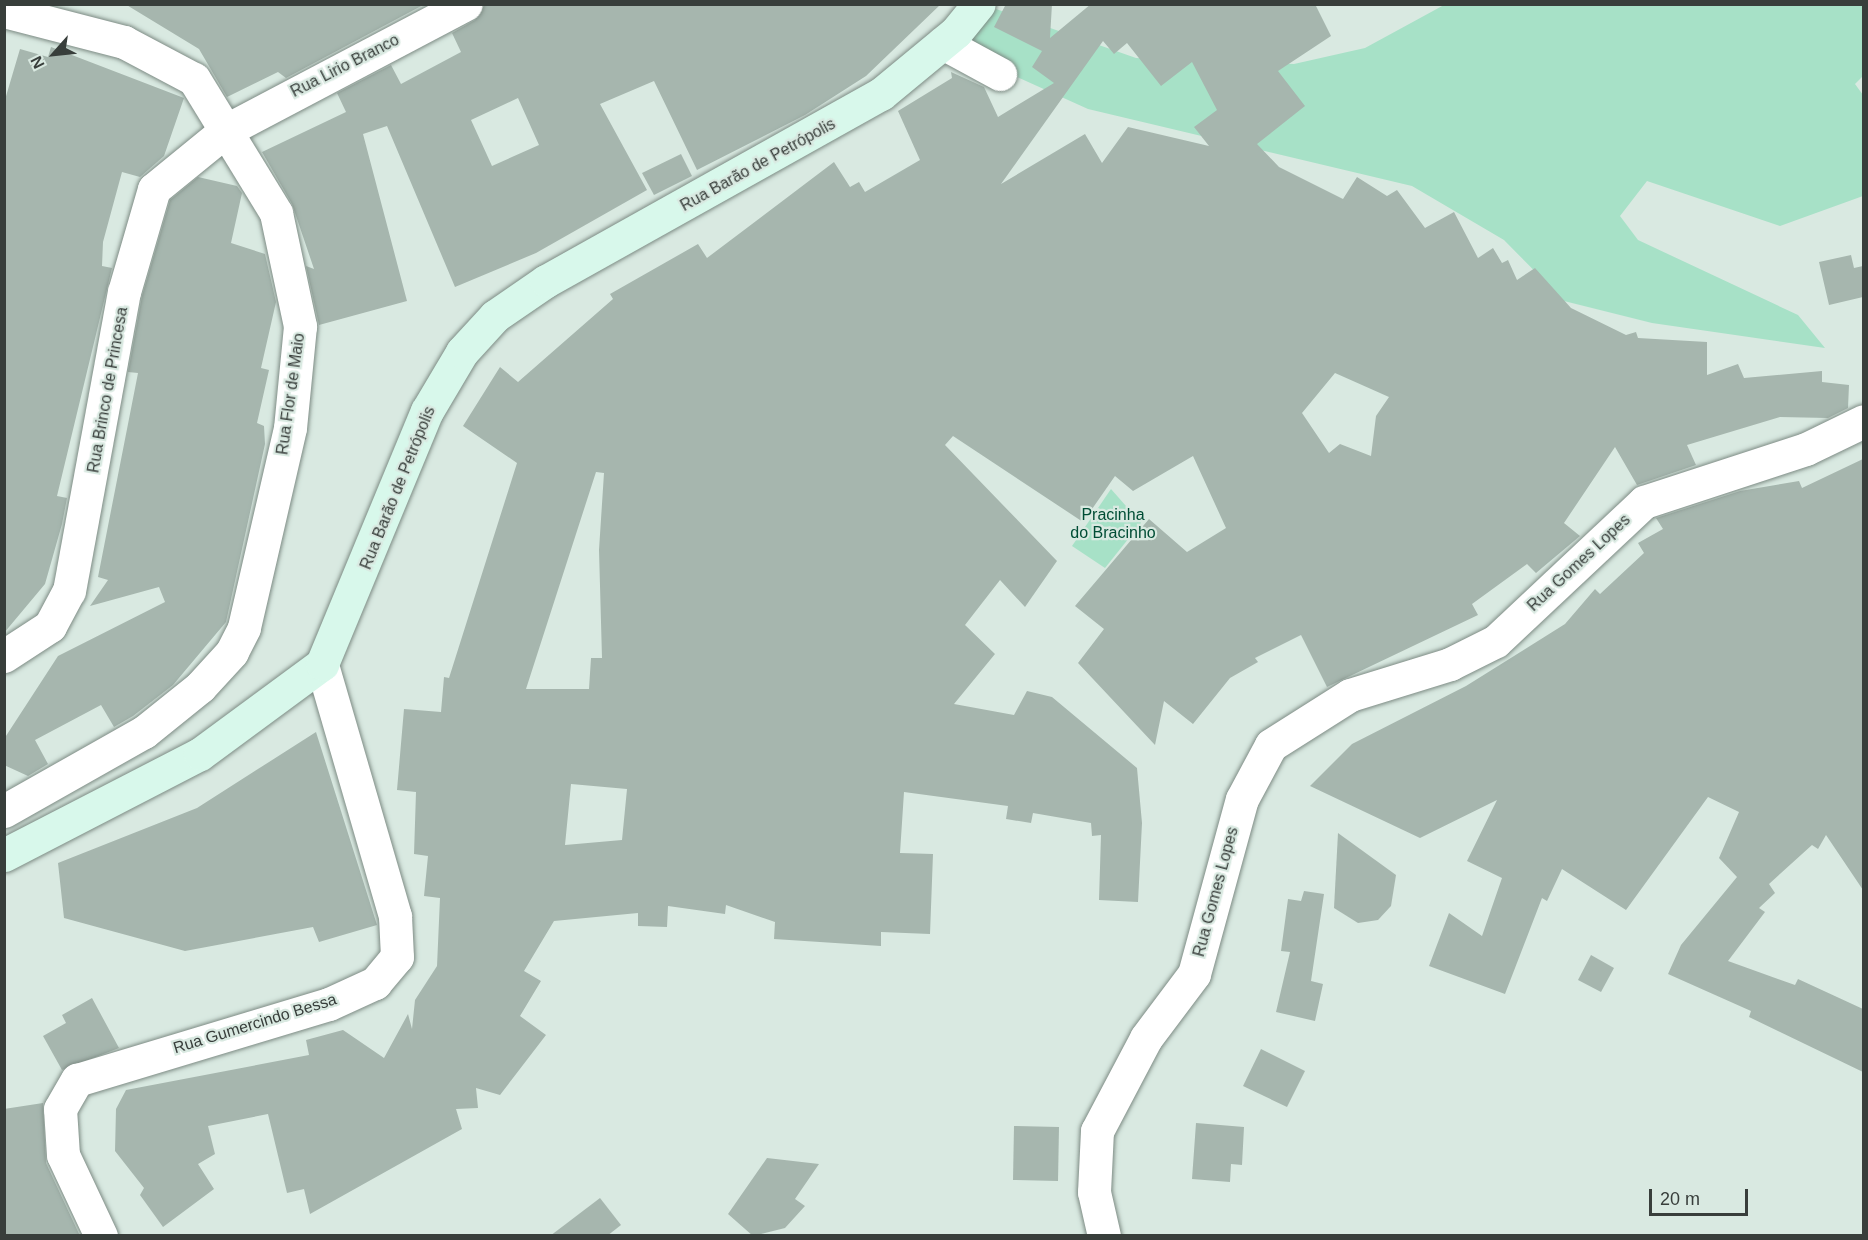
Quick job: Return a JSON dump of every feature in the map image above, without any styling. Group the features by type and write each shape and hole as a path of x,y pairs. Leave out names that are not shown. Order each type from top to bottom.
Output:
{"street":[{"path":"55,23 88,4"},
{"name":"Rua Lirio Branco","path":"225,131 466,4"},
{"name":"Rua Barão de Petrópolis","path":"322,664 427,411 462,352 495,316 546,281 819,133 881,94 944,43 979,4"},
{"name":"Rua Flor de Maio","path":"4,11 124,42 194,78 276,213 300,326 290,428 244,628 232,652 200,687 144,732 4,811"},
{"path":"944,43 1000,74"},
{"name":"Rua Brinco de Princesa","path":"4,656 50,627 69,591 124,292 154,189 225,131"},
{"name":"Rua Gomes Lopes","path":"1104,1236 1094,1192 1096,1131 1146,1038 1194,974 1242,799 1271,745 1350,695 1450,664 1496,641 1644,502 1806,449 1863,422"},
{"path":"4,855 200,754 322,664"},
{"name":"Rua Gumercindo Bessa","path":"101,1236 63,1155 60,1109 77,1080 328,1004 375,983 396,957 395,916 322,664"}],"green space":[{"path":"1444,5 1863,5 1863,76 1855,84 1863,95 1863,196 1780,226 1647,181 1620,216 1638,240 1798,315 1825,348 1652,323 1564,301 1504,240 1412,186 1088,109 962,52 996,9 1136,58 1294,64 1365,48"},
{"name":"Pracinha do Bracinho","path":"1111,489 1141,523 1105,568 1072,546"}],"building":[{"path":"125,4 425,4 286,78 278,72 227,97 199,49"},
{"path":"485,4 941,4 866,76 805,115 697,170 654,81 600,104 647,190 536,253 455,287 387,126 363,134 407,301 319,325 306,266 314,269 292,204 262,152 346,112 337,93 391,65 401,84 461,52 452,33 475,20","holes":["518,98 539,145 492,166 471,120"]},
{"path":"1006,4 1052,4 1050,38 1091,4 1315,4 1331,36 1278,71 1305,106 1257,144 1279,167 1343,199 1357,177 1387,196 1397,190 1425,228 1454,212 1478,258 1493,248 1502,263 1508,260 1517,280 1535,268 1571,308 1626,335 1636,332 1638,338 1707,342 1707,375 1738,364 1744,378 1822,371 1822,382 1849,385 1848,408 1828,418 1780,417 1687,445 1696,465 1637,485 1615,447 1564,523 1580,536 1536,573 1527,564 1472,604 1478,615 1327,687 1301,635 1255,658 1258,662 1230,678 1193,724 1164,701 1155,745 1078,663 1104,629 1075,606 1149,519 1187,552 1226,528 1193,456 1133,491 1115,476 1083,522 953,436 945,445 1057,561 1025,607 1000,580 965,625 995,654 954,704 1014,715 1027,691 1052,697 1137,768 1142,823 1138,902 1099,900 1101,835 1092,836 1091,823 1033,813 1031,823 1006,819 1008,806 904,792 900,853 933,854 930,934 881,932 881,946 774,939 775,922 726,905 725,914 668,906 667,927 638,926 638,913 554,921 524,971 541,981 520,1016 546,1035 500,1095 476,1088 478,1108 456,1109 462,1129 310,1214 304,1189 287,1193 268,1114 208,1126 215,1154 198,1164 214,1189 163,1227 140,1195 144,1188 115,1151 116,1109 126,1090 309,1055 306,1040 343,1030 384,1058 408,1014 412,1029 415,1000 437,966 440,898 424,896 428,856 414,854 416,792 397,790 404,709 441,712 444,677 449,678 517,463 463,426 500,367 518,382 613,299 610,294 698,244 707,258 834,162 850,187 859,182 865,192 920,160 898,111 952,78 951,72 984,87 998,117 1054,83 1032,67 1042,51 994,27","holes":["1103,41 1114,54 1127,43 1161,86 1192,62 1217,110 1194,127 1209,146 1128,127 1102,163 1085,134 1001,184","1335,373 1389,397 1376,416 1371,456 1340,444 1329,453 1302,413","596,472 604,473 599,550 602,658 591,658 589,689 526,689","571,784 627,789 622,840 565,845"]},
{"path":"51,47 184,98 164,156 140,177 122,172 103,242 102,266 112,268 57,496 67,498 62,524 45,584 4,633 4,103 20,49 48,57"},
{"path":"681,154 692,176 654,195 642,173"},
{"path":"198,177 237,186 242,193 231,243 265,254 276,302 261,368 269,370 257,423 264,426 265,444 226,622 173,685 133,716 114,727 101,705 35,740 48,764 28,776 4,765 4,739 58,656 165,602 159,587 90,606 108,580 98,577 138,373 128,372 142,296 170,200"},
{"path":"1851,255 1854,268 1863,266 1863,297 1829,305 1819,262"},
{"path":"1863,459 1863,890 1826,835 1818,849 1812,845 1769,884 1775,893 1759,908 1765,912 1728,961 1795,985 1798,979 1863,1009 1863,1072 1749,1017 1751,1011 1668,974 1681,945 1737,877 1719,858 1739,812 1708,797 1626,910 1562,869 1547,901 1542,898 1505,994 1429,966 1449,913 1482,936 1502,878 1467,861 1497,800 1420,838 1310,786 1352,744 1466,686 1565,624 1595,589 1600,594 1644,553 1638,543 1663,529 1656,518 1740,491 1799,481 1802,488"},
{"path":"316,732 377,925 319,942 313,927 185,951 64,918 58,863 197,808"},
{"path":"1338,833 1396,875 1391,906 1378,920 1358,923 1334,908"},
{"path":"1304,891 1324,894 1311,981 1323,984 1315,1021 1276,1012 1290,952 1281,951 1288,899 1301,901"},
{"path":"1591,955 1614,968 1601,992 1578,980"},
{"path":"92,998 119,1048 62,1070 43,1036 66,1023 62,1015"},
{"path":"1261,1049 1305,1071 1287,1107 1243,1086"},
{"path":"43,1103 46,1163 80,1236 4,1236 4,1109"},
{"path":"1196,1123 1244,1127 1242,1165 1231,1164 1230,1182 1192,1179"},
{"path":"1014,1126 1059,1127 1058,1181 1013,1180"},
{"path":"767,1158 819,1164 795,1199 805,1206 785,1228 753,1236 728,1214"},
{"path":"600,1198 621,1225 607,1236 550,1236"}]}
